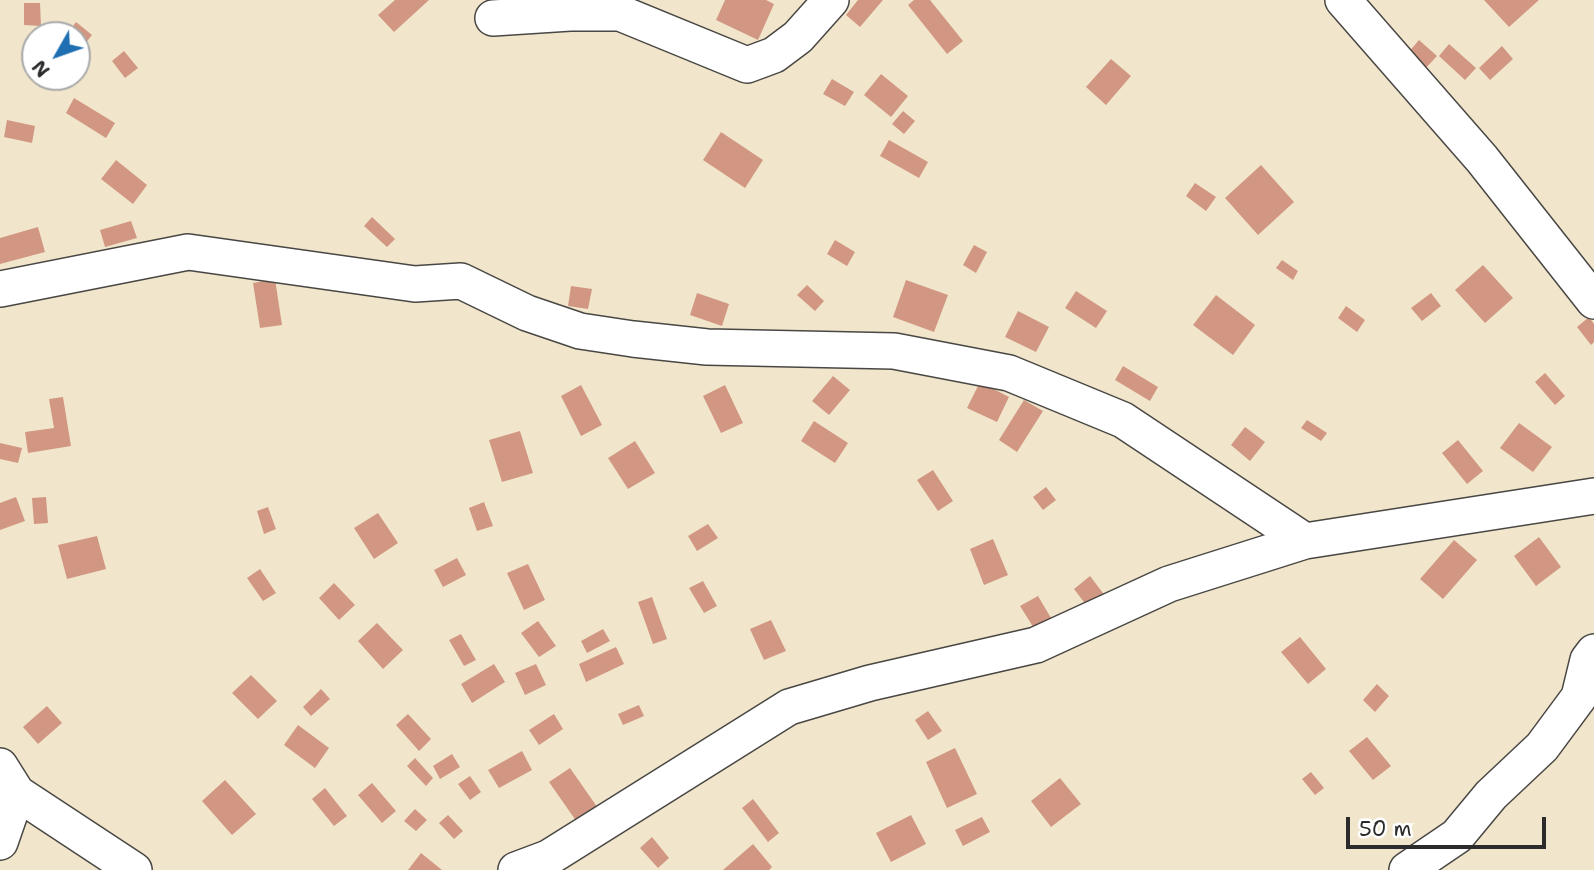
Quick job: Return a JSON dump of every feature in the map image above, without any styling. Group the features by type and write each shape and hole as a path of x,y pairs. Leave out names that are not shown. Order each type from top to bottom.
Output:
{"street":[{"path":"493,18 620,13 747,65 774,55 799,37 831,0"},
{"path":"1343,0 1482,159 1594,301"},
{"path":"0,289 188,253 415,284 461,281 527,313 580,331 620,337 707,347 894,351 1009,373 1123,420 1305,541"},
{"path":"516,870 548,858 789,707 870,682 1036,646 1169,584 1305,541 1594,496"},
{"path":"1407,870 1457,836 1490,795 1586,707 1588,660 1594,652"},
{"path":"0,842 9,780 134,870"}],"building":[{"path":"395,0 429,0 394,32 378,15"},
{"path":"725,0 766,0 774,4 758,40 716,20"},
{"path":"858,0 883,0 860,27 846,15"},
{"path":"914,0 930,0 963,41 947,54 908,5"},
{"path":"1484,0 1539,0 1509,27"},
{"path":"24,3 40,3 41,21 24,21"},
{"path":"1419,40 1437,56 1424,70 1407,54"},
{"path":"1449,44 1476,68 1465,80 1439,56"},
{"path":"1502,46 1513,59 1490,80 1479,68"},
{"path":"124,51 138,68 125,78 112,61"},
{"path":"1111,59 1131,76 1106,105 1086,87"},
{"path":"881,74 908,96 891,117 864,95"},
{"path":"832,79 854,92 845,106 823,94"},
{"path":"74,98 115,123 106,138 66,113"},
{"path":"903,111 915,121 904,134 892,124"},
{"path":"7,120 35,126 32,143 4,137"},
{"path":"721,132 763,160 745,188 703,160"},
{"path":"889,140 928,162 919,178 880,156"},
{"path":"116,160 147,185 133,204 101,179"},
{"path":"1261,165 1294,202 1258,235 1225,198"},
{"path":"1195,183 1216,197 1206,211 1186,196"},
{"path":"372,217 395,239 387,247 364,226"},
{"path":"131,221 137,238 105,247 100,230"},
{"path":"38,227 45,252 0,264 0,238"},
{"path":"835,240 855,252 847,266 827,254"},
{"path":"974,245 987,252 976,273 963,265"},
{"path":"1282,260 1298,271 1293,280 1276,268"},
{"path":"1483,265 1513,298 1485,323 1455,290"},
{"path":"275,279 282,325 260,328 253,283"},
{"path":"906,280 948,295 934,332 893,317"},
{"path":"807,285 824,301 815,311 797,295"},
{"path":"571,286 592,289 588,309 568,306"},
{"path":"1076,291 1107,311 1096,328 1065,308"},
{"path":"697,293 729,304 722,326 690,315"},
{"path":"1431,293 1441,306 1422,321 1411,308"},
{"path":"1216,295 1255,325 1233,355 1193,325"},
{"path":"1346,306 1365,320 1357,332 1338,318"},
{"path":"1018,311 1049,327 1036,352 1005,337"},
{"path":"1589,317 1594,324 1594,342 1591,345 1577,327"},
{"path":"1123,366 1158,387 1150,401 1115,380"},
{"path":"1545,373 1565,396 1555,405 1535,382"},
{"path":"833,376 850,390 829,415 812,401"},
{"path":"980,382 1009,397 997,422 967,408"},
{"path":"581,385 602,425 581,436 561,396"},
{"path":"725,385 743,423 721,433 703,396"},
{"path":"63,397 71,446 28,453 25,432 54,428 49,399"},
{"path":"1024,400 1043,411 1017,452 999,440"},
{"path":"1307,420 1327,433 1321,441 1301,428"},
{"path":"814,421 848,443 835,463 801,441"},
{"path":"1519,423 1552,447 1533,472 1500,448"},
{"path":"1245,427 1265,442 1250,461 1231,445"},
{"path":"520,431 533,473 502,482 489,440"},
{"path":"1458,440 1483,471 1467,484 1442,453"},
{"path":"635,441 655,473 628,489 608,458"},
{"path":"0,443 22,448 18,463 0,459"},
{"path":"933,470 953,501 938,511 917,480"},
{"path":"1046,487 1056,500 1043,510 1033,497"},
{"path":"16,497 25,521 0,530 0,503"},
{"path":"46,497 48,523 34,524 32,498"},
{"path":"484,502 493,526 477,531 469,508"},
{"path":"268,507 276,529 264,534 257,511"},
{"path":"378,513 398,543 374,559 354,528"},
{"path":"708,524 718,538 697,551 688,536"},
{"path":"97,536 106,569 67,579 58,545"},
{"path":"1539,537 1561,567 1536,586 1514,556"},
{"path":"993,539 1008,575 984,585 970,549"},
{"path":"1454,540 1477,560 1443,599 1420,579"},
{"path":"457,558 466,575 443,587 434,570"},
{"path":"528,564 545,600 524,610 507,573"},
{"path":"260,569 276,593 263,601 247,578"},
{"path":"1090,576 1106,597 1090,610 1074,589"},
{"path":"703,581 717,606 704,613 689,588"},
{"path":"334,583 355,605 339,620 319,598"},
{"path":"1038,596 1054,623 1037,633 1020,606"},
{"path":"652,597 667,639 653,644 638,602"},
{"path":"771,620 786,651 764,660 750,629"},
{"path":"538,621 556,646 539,657 521,633"},
{"path":"377,623 403,650 383,669 358,641"},
{"path":"603,629 610,641 587,653 581,641"},
{"path":"461,634 476,660 464,666 449,640"},
{"path":"1300,637 1326,669 1308,684 1281,652"},
{"path":"616,647 624,664 586,682 579,664"},
{"path":"494,664 505,682 472,703 461,684"},
{"path":"536,664 546,685 525,695 515,673"},
{"path":"251,675 277,701 258,719 232,693"},
{"path":"1377,684 1389,696 1375,712 1363,700"},
{"path":"321,689 330,699 311,716 303,707"},
{"path":"639,705 644,716 623,725 618,714"},
{"path":"47,706 62,723 38,744 23,727"},
{"path":"928,711 942,731 928,740 915,720"},
{"path":"408,714 431,739 419,751 396,725"},
{"path":"554,714 563,729 539,745 529,730"},
{"path":"298,725 329,748 315,768 284,745"},
{"path":"1367,737 1391,766 1373,780 1349,751"},
{"path":"955,748 977,794 947,808 926,762"},
{"path":"522,751 532,770 499,788 488,770"},
{"path":"452,754 460,767 440,779 433,766"},
{"path":"415,758 433,778 426,786 407,766"},
{"path":"570,768 600,811 579,825 549,782"},
{"path":"1311,772 1324,788 1315,795 1302,779"},
{"path":"470,776 481,792 470,800 458,784"},
{"path":"1060,778 1081,804 1051,827 1031,801"},
{"path":"225,780 256,814 232,835 202,801"},
{"path":"372,783 396,811 382,823 358,795"},
{"path":"325,788 347,816 334,826 312,799"},
{"path":"753,799 779,833 768,842 742,808"},
{"path":"415,809 427,820 416,831 404,821"},
{"path":"448,815 463,831 454,839 439,823"},
{"path":"911,815 926,844 891,862 876,833"},
{"path":"982,817 990,832 963,846 955,830"},
{"path":"652,837 669,858 658,868 640,848"},
{"path":"753,844 772,867 769,870 723,870"},
{"path":"421,853 442,870 408,870"}]}
